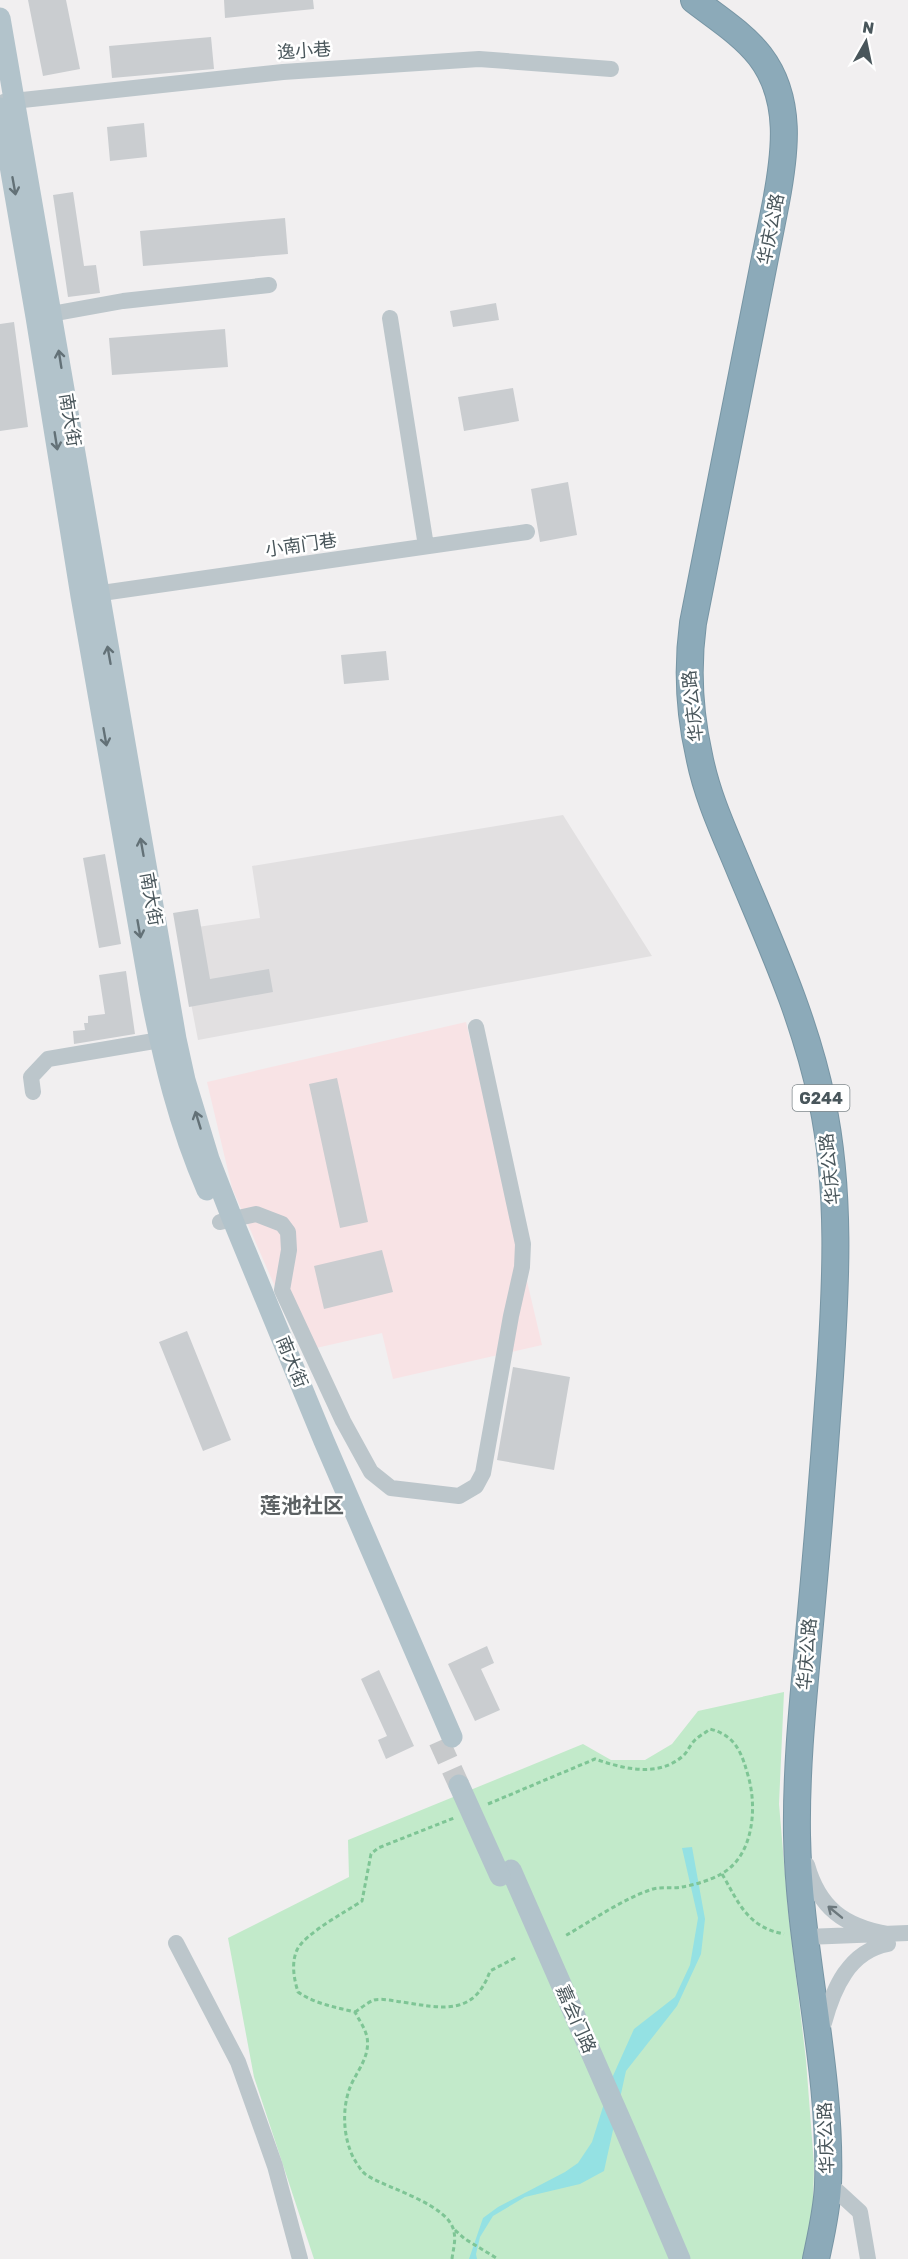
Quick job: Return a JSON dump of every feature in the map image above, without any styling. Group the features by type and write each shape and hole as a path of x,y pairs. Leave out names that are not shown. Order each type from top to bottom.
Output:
{"highway":[{"name":"华庆公路","path":"694,0 738,34 760,56 771,75 778,96 784,118 786,142 770,236 693,623 689,654 689,682 699,757 711,801 783,974 807,1043 822,1102 831,1167 836,1241 833,1336 798,1777 797,1835 824,2023 837,2144 836,2190 825,2259"},
{"name":"华庆公路","path":"707,0 742,27 766,50 778,70 793,118 794,141 791,167 703,625 699,656 699,682 706,746 719,799 791,971 815,1040 830,1100 840,1166 844,1240 842,1335 807,1777 807,1865 811,1942 828,2144 828,2189 816,2259"}],"main road":[{"name":"南大街","path":"0,18 5,104 44,316 160,1040 178,1111 196,1164 226,1220"},
{"name":"南大街","path":"90,595 176,1039 185,1080 226,1220 311,1442 445,1739"},
{"name":"嘉会门路","path":"465,1783 621,2136 680,2259"},
{"name":"嘉会门路","path":"621,2136 666,2259"}],"street":[{"name":"逸小巷","path":"5,104 283,72 479,59 611,69"},
{"path":"44,316 123,301 269,285"},
{"path":"390,318 426,546"},
{"name":"小南门巷","path":"90,595 527,532"},
{"path":"226,1220 256,1214 282,1224 288,1232 289,1250 282,1290 343,1421 371,1472 391,1488 412,1492 459,1496 476,1486 483,1473 522,1267 523,1244 476,1027"},
{"path":"33,1092 31,1077 48,1059 160,1040"},
{"path":"807,1865 821,1900 840,1917 887,1939 908,1943"},
{"path":"811,1942 887,1939 908,1933"},
{"path":"824,2023 836,1987 843,1975 861,1956 887,1939"},
{"path":"176,1943 238,2062 275,2166 300,2259"},
{"path":"836,2190 860,2212 868,2259"}],"path":[{"path":"480,1807 595,1760 618,1767 646,1770 669,1767 686,1754 694,1741 710,1729 724,1733 736,1744 744,1763 754,1806 752,1824 738,1859 722,1874 682,1887 651,1889 565,1936"},
{"path":"459,1816 378,1848 371,1854 362,1901 306,1938 297,1950 293,1968 298,1992 308,1999 354,2012 375,2000 440,2008 460,2006 477,1996 485,1986 490,1971 517,1957"},
{"path":"722,1874 744,1913 766,1931 811,1942"},
{"path":"354,2012 367,2038 364,2061 350,2087 345,2117 346,2138 353,2156 366,2176 436,2210 451,2222 454,2230 452,2259"},
{"path":"454,2230 498,2259"}],"shaded area":[{"path":"563,815 652,956 198,1040 177,930 260,918 252,866"},
{"path":"466,1022 542,1345 393,1379 382,1333 303,1351 232,1188 207,1082"}],"green space":[{"path":"784,1692 779,1804 788,1910 806,2060 814,2165 812,2245 808,2259 314,2259 254,2077 228,1938 349,1877 348,1840 583,1744 611,1760 645,1760 672,1744 698,1711"}],"water":[{"path":"692,1847 705,1919 701,1954 677,2006 626,2071 604,2171 580,2184 525,2197 493,2216 480,2237 477,2259 469,2259 483,2218 498,2207 578,2163 592,2142 612,2078 634,2029 675,1997 690,1965 698,1918 682,1848"}],"building":[{"path":"28,0 66,0 80,69 43,76"},
{"path":"224,0 313,0 314,9 225,18"},
{"path":"211,37 214,69 112,78 109,46"},
{"path":"144,123 147,157 110,161 107,127"},
{"path":"73,192 84,266 96,265 100,293 68,297 53,195"},
{"path":"285,218 288,254 143,266 140,231"},
{"path":"496,303 499,320 453,327 450,311"},
{"path":"14,322 28,427 0,431 0,324"},
{"path":"225,329 228,367 112,375 109,338"},
{"path":"513,388 519,421 464,431 458,397"},
{"path":"568,482 577,535 540,542 531,489"},
{"path":"386,651 389,680 344,684 341,655"},
{"path":"105,854 121,944 99,948 83,858"},
{"path":"198,909 210,979 269,969 273,992 189,1007 173,913"},
{"path":"126,971 135,1034 74,1044 73,1031 85,1030 84,1023 88,1023 88,1016 105,1014 99,975"},
{"path":"337,1078 368,1222 340,1228 309,1084"},
{"path":"382,1250 393,1292 324,1309 314,1266"},
{"path":"187,1331 231,1440 203,1451 159,1342"},
{"path":"513,1367 570,1377 554,1470 497,1460"},
{"path":"487,1646 494,1663 481,1669 500,1710 475,1721 448,1664"},
{"path":"379,1670 414,1746 386,1759 378,1740 387,1736 361,1679"}],"tunnel":[{"path":"439,1741 459,1785"}],"district":[{"name":"莲池社区","path":"302,1505"}]}
